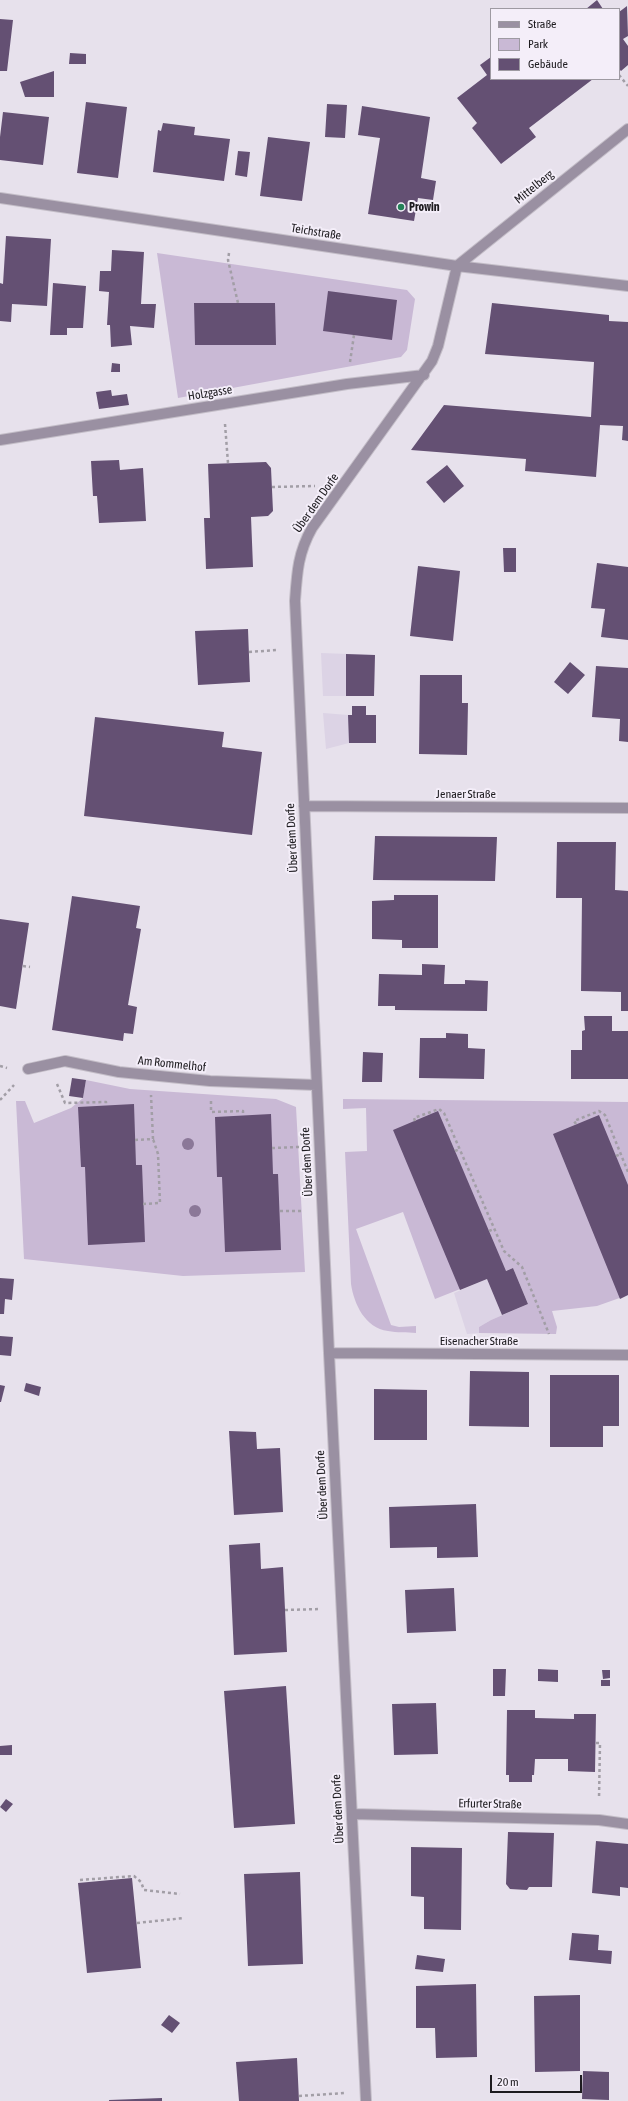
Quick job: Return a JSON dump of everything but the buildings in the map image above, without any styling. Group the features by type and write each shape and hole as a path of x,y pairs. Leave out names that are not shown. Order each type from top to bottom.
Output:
{"street":[{"name":"Mittelberg","path":"457,266 628,128"},
{"name":"Teichstraße","path":"0,198 457,266 628,286"},
{"name":"Über dem Dorfe","path":"366,2096 316,1085 295,601 297,565 304,543 312,528 424,374 438,346 457,266"},
{"name":"Holzgasse","path":"0,440 347,384 424,374"},
{"name":"Jenaer Straße","path":"304,806 628,808"},
{"name":"Am Rommelhof","path":"28,1069 65,1061 119,1072 210,1081 316,1085"},
{"name":"Eisenacher Straße","path":"329,1353 628,1355"},
{"name":"Erfurter Straße","path":"352,1814 599,1820 628,1824"}],"path":[{"path":"620,76 628,86"},
{"path":"231,232 228,260 238,303"},
{"path":"347,384 354,335"},
{"path":"224,404 228,464"},
{"path":"272,486 344,486"},
{"path":"249,652 297,650"},
{"path":"22,966 30,967"},
{"path":"50,1064 65,1103 106,1102 106,1106"},
{"path":"143,1204 160,1203 158,1154 153,1139 150,1075"},
{"path":"415,1121 414,1118 439,1109 444,1112 504,1251 522,1267 549,1334 550,1354"},
{"path":"576,1124 574,1121 599,1111 605,1115 628,1172"},
{"path":"135,1140 153,1139"},
{"path":"272,1148 319,1146"},
{"path":"455,1151 460,1149"},
{"path":"616,1156 621,1154"},
{"path":"489,1231 494,1229"},
{"path":"285,1610 341,1608"},
{"path":"596,1743 600,1743 599,1820"},
{"path":"80,1880 134,1876 141,1882 144,1890 180,1894"},
{"path":"137,1923 184,1918"},
{"path":"299,2096 366,2096"}],"shaded area":[{"path":"321,653 375,655 374,696 323,696"},
{"path":"323,713 348,715 376,743 349,743 326,749"},
{"path":"513,1268 528,1304 491,1320 479,1327 479,1333 467,1334 454,1293"}],"green space":[{"path":"157,253 407,290 415,299 407,350 401,357 178,398"},
{"path":"86,1080 130,1089 276,1099 296,1107 305,1272 183,1276 24,1259 16,1101 25,1101 34,1123 71,1108 83,1098"},
{"path":"343,1099 628,1102 628,1295 597,1306 552,1311 557,1327 556,1334 479,1333 479,1327 491,1320 528,1304 513,1268 435,1299 403,1212 356,1229 391,1325 399,1327 416,1326 416,1333 391,1332 373,1325 362,1314 358,1307 351,1284 345,1152 367,1151 366,1108 343,1109"}],"place":[{"name":"Prowin","path":"401,207"}]}
